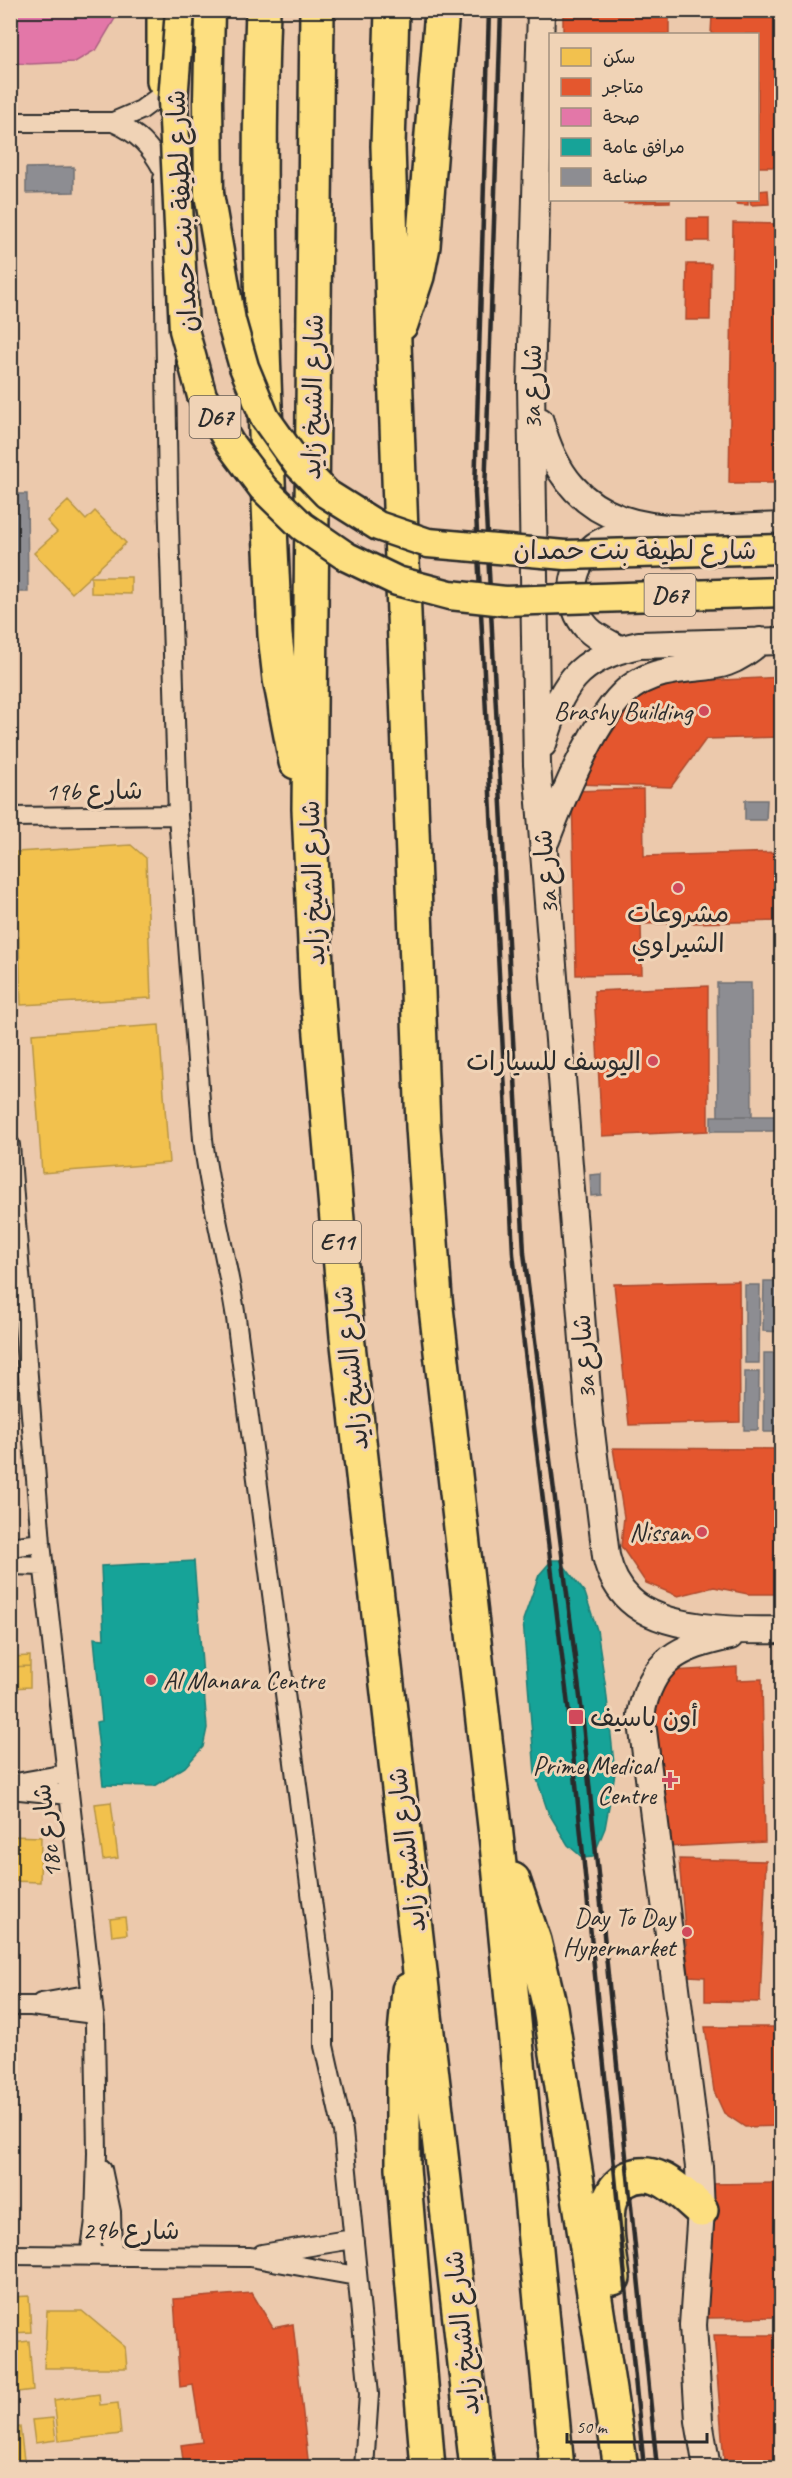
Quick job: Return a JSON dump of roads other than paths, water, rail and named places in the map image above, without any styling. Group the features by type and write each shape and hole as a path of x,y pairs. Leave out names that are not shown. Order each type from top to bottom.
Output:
{"highway":[{"path":"164,10 164,93"},
{"path":"244,10 248,57 259,123"},
{"path":"263,10 259,123 261,328 275,635 288,723 309,809"},
{"name":"شارع الشيخ زايد","path":"317,10 309,809 317,988 336,1232 347,1336 477,2468"},
{"path":"392,10 388,146 423,1127 428,1212 435,1299 497,1844 557,2468"},
{"path":"394,343 408,306 423,246 442,10"},
{"path":"497,1844 511,1875 534,1941 550,2008 621,2462"},
{"path":"417,1935 407,2000 402,2123 407,2224 428,2468"},
{"path":"621,2462 621,2377 608,2206 612,2193 622,2182 635,2175 650,2175 663,2179 701,2210"}],"main road":[{"name":"شارع لطيفة بنت حمدان","path":"180,10 173,100 184,330 202,396 230,444 263,488 302,526 347,557 397,581 450,595 505,601 782,592"},
{"name":"شارع لطيفة بنت حمدان","path":"210,10 209,194 231,321 244,368 265,418 297,463 327,494 378,526 428,543 565,555 782,549"}],"street":[{"name":"3a شارع","path":"541,10 531,386 537,765 589,1415 606,1556 609,1568 622,1591 639,1607 655,1616 701,1626 749,1631"},
{"path":"10,122 113,122 141,110 164,93"},
{"path":"164,93 168,494 178,815 206,1162 237,1318 324,1992 326,2065 341,2115 369,2394 364,2468"},
{"path":"113,122 129,129 143,140 154,153 163,170"},
{"name":"شارع لطيفة بنت حمدان","path":"531,386 547,447 559,471 575,491 608,515 636,525 662,527 782,526"},
{"path":"619,649 598,637 581,620 573,598 573,586 578,568 587,553 596,545 636,525"},
{"path":"537,765 552,716 563,691 589,664 619,649 639,645 771,641"},
{"path":"544,846 578,767 600,725 623,694 652,675 730,663 771,641"},
{"name":"19b شارع","path":"10,817 178,815"},
{"name":"18c شارع","path":"10,1145 43,1566 94,2014 97,2153 95,2221 90,2256"},
{"path":"10,1547 41,1543"},
{"path":"10,1565 43,1566"},
{"path":"705,2464 697,2393 693,2325 701,2210 696,2135 641,1715 648,1688 659,1670 674,1655 699,1642 749,1631 782,1630"},
{"path":"10,1784 66,1774"},
{"path":"10,1789 69,1795"},
{"path":"31,2006 92,1994"},
{"path":"10,2006 31,2006 94,2014"},
{"name":"18c شارع","path":"97,2153 111,2212 112,2256"},
{"name":"29b شارع","path":"252,2257 353,2239"},
{"name":"29b شارع","path":"10,2255 252,2257 356,2276"}],"railway":[{"path":"489,10 475,492 513,1254 569,1714 644,2468"},
{"path":"501,10 485,494 524,1253 582,1713 657,2468"}],"place":[{"name":"Brashy Building","path":"704,711"},
{"name":"مشروعات الشيراوي","path":"678,888"},
{"name":"اليوسف للسيارات","path":"653,1061"},
{"name":"Nissan","path":"702,1532"},
{"name":"Al Manara Centre","path":"151,1680"},
{"name":"أون باسيف","path":"576,1717"},
{"name":"Prime Medical Centre","path":"670,1780"},
{"name":"Day To Day Hypermarket","path":"687,1932"}]}
